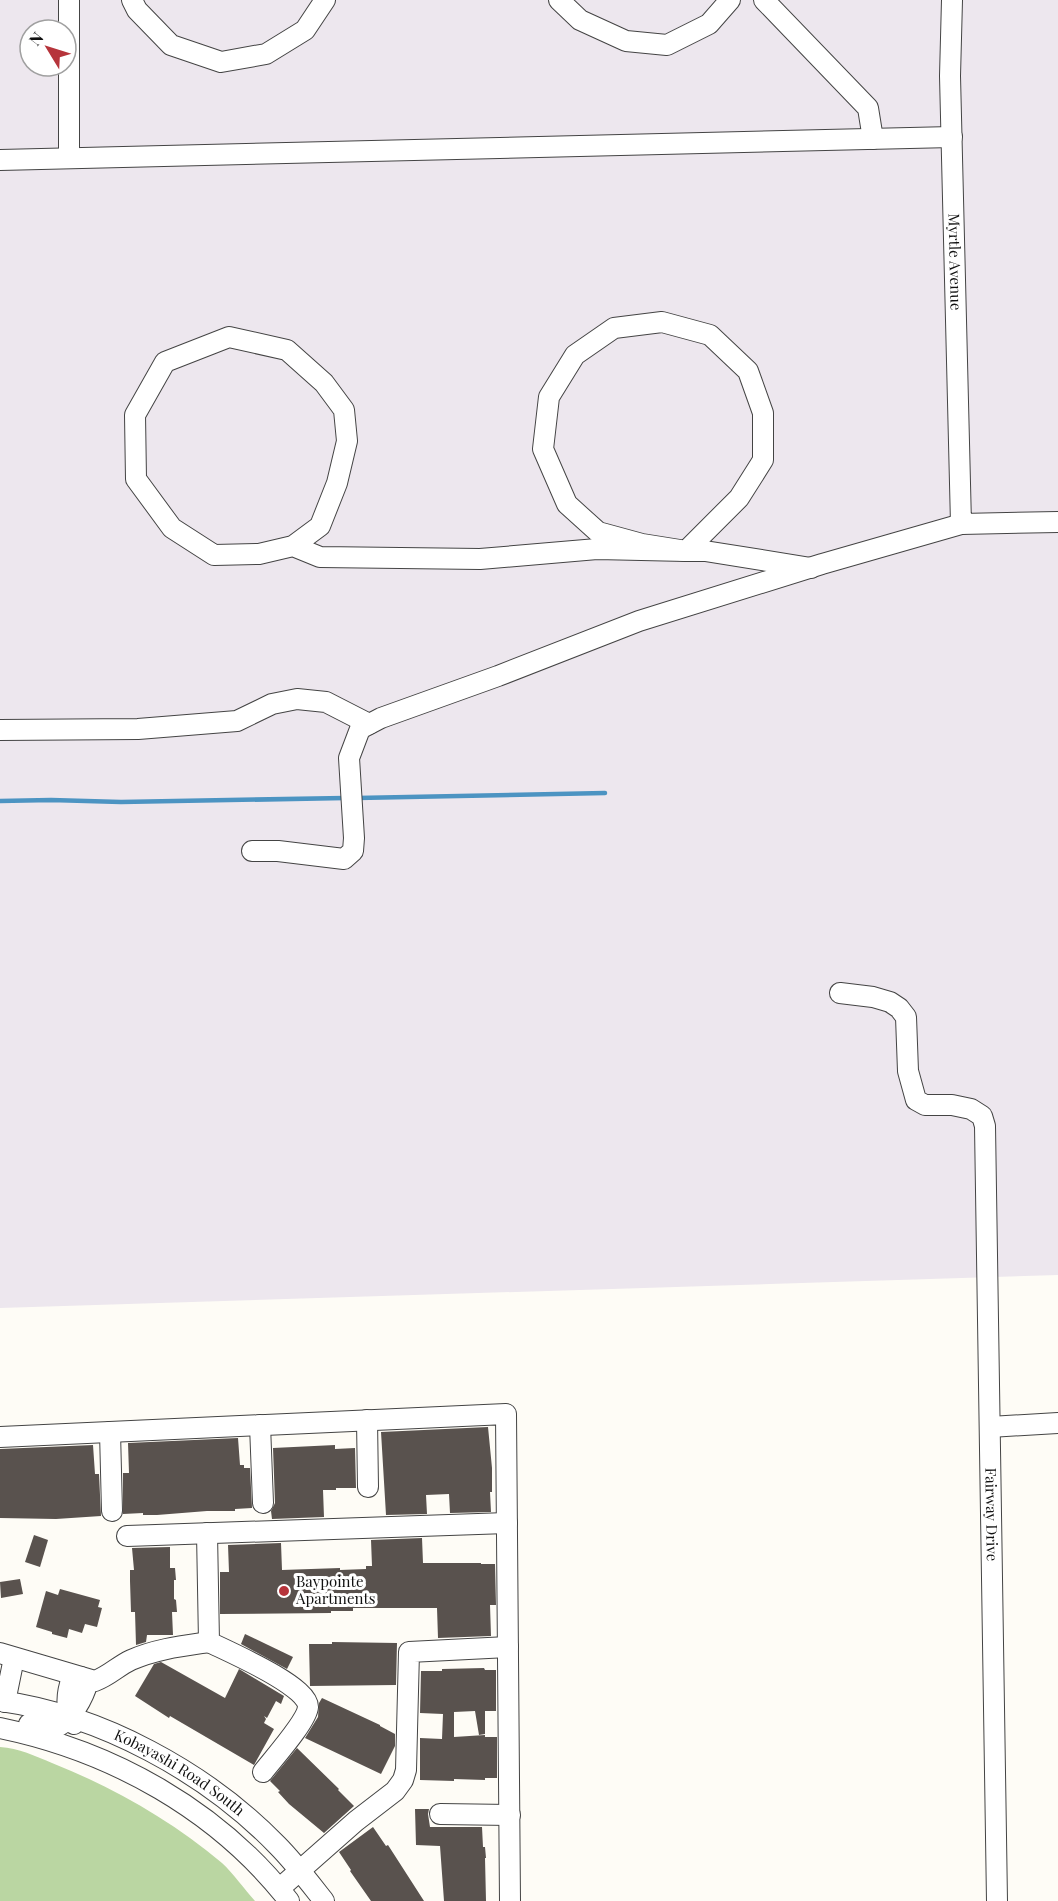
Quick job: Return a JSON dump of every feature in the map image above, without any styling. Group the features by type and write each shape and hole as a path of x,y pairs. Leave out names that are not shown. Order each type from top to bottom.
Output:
{"street":[{"path":"69,0 69,158"},
{"path":"132,0 137,10 171,45 221,62 266,54 305,30 325,0"},
{"path":"559,0 580,20 626,41 668,45 709,24 730,0"},
{"path":"764,0 868,108 873,139"},
{"name":"Myrtle Avenue","path":"952,0 950,76 963,524"},
{"path":"0,160 952,137"},
{"path":"662,322 710,335 748,371 763,413 764,460 739,498 686,551 642,544 598,532 567,504 543,449 549,397 575,355 614,328 662,322"},
{"path":"293,546 320,526 337,483 347,441 344,410 324,382 286,350 229,337 165,362 135,416 136,479 172,528 214,555 260,554 293,546 320,557 480,559 597,549 705,551 810,568"},
{"path":"252,851 278,851 344,859 353,851 350,758 360,729 381,718 498,676 639,621 810,568 963,524 1058,522"},
{"path":"0,730 138,729 237,721 272,704 297,699 326,702 369,724"},
{"name":"Fairway Drive","path":"840,993 873,997 890,1002 899,1008 906,1017 908,1071 916,1100 925,1105 952,1105 971,1109 982,1116 985,1126 997,1901"},
{"path":"0,1437 506,1414 510,1901"},
{"path":"367,1420 368,1487"},
{"path":"990,1427 1058,1423"},
{"path":"260,1425 263,1503"},
{"path":"110,1432 112,1511"},
{"path":"127,1536 507,1523"},
{"path":"207,1533 209,1642"},
{"path":"2,1708 7,1655 95,1681 105,1678 129,1661 153,1651 209,1642 290,1683 306,1698 308,1707 302,1721 263,1772"},
{"path":"285,1895 300,1871 356,1821 395,1791 403,1780 406,1770 409,1652 508,1647"},
{"path":"81,1677 86,1688 81,1704 69,1716 84,1740 119,1759 127,1771"},
{"name":"Kobayashi Road South","path":"2,1708 69,1716 139,1746 199,1781 252,1821 277,1845 324,1901"},
{"name":"Kobayashi Road South","path":"0,1728 61,1743 127,1771 155,1786 209,1822 257,1864 285,1895"},
{"path":"440,1814 510,1815"}],"shaded area":[{"path":"0,0 1058,0 1058,1275 0,1308"}],"green space":[{"path":"0,1747 27,1753 75,1772 141,1806 183,1833 222,1863 255,1901 0,1901"}],"building":[{"path":"488,1427 492,1468 491,1512 450,1513 449,1494 426,1495 427,1514 386,1515 381,1432"},
{"path":"238,1438 240,1465 250,1468 252,1508 157,1515 123,1514 123,1473 129,1473 128,1443"},
{"path":"93,1445 95,1474 99,1474 101,1516 56,1519 0,1518 0,1449"},
{"path":"335,1445 335,1449 355,1448 356,1488 323,1490 324,1517 272,1519 271,1511 275,1503 273,1448"},
{"path":"34,1535 48,1540 40,1567 25,1562"},
{"path":"422,1538 423,1563 495,1564 496,1605 490,1605 491,1636 438,1638 437,1608 353,1608 353,1611 331,1611 331,1613 220,1614 220,1572 229,1572 228,1545 281,1543 282,1570 340,1568 340,1570 366,1569 366,1566 372,1566 371,1540"},
{"path":"170,1547 170,1568 175,1568 176,1580 174,1580 174,1599 177,1612 172,1612 173,1635 147,1635 146,1642 136,1645 135,1612 131,1612 130,1570 134,1570 132,1548"},
{"path":"20,1579 23,1594 1,1598 0,1582"},
{"path":"60,1589 100,1600 98,1607 102,1608 97,1627 85,1624 82,1633 69,1629 67,1638 36,1627 46,1591 58,1595"},
{"path":"245,1634 293,1657 287,1669 241,1644"},
{"path":"332,1642 397,1643 396,1685 310,1686 309,1644 332,1644"},
{"path":"161,1662 225,1698 239,1669 284,1696 281,1704 276,1701 267,1718 264,1716 266,1719 264,1723 274,1729 254,1765 170,1716 169,1718 135,1696 154,1664"},
{"path":"484,1668 485,1670 496,1670 496,1711 485,1711 485,1734 479,1735 475,1711 454,1712 454,1737 485,1735 485,1737 497,1737 497,1778 454,1779 454,1781 420,1780 420,1738 442,1739 443,1714 420,1713 421,1671"},
{"path":"322,1698 395,1734 395,1746 381,1774 305,1738 318,1717 319,1703"},
{"path":"297,1748 354,1806 324,1833 289,1804 270,1781"},
{"path":"415,1809 429,1809 430,1827 482,1827 486,1858 486,1901 444,1901 440,1846 416,1845"},
{"path":"373,1827 386,1846 388,1845 424,1901 371,1901 350,1871 339,1852"}],"waterway":[{"path":"357,798 605,793"},
{"path":"0,801 121,802 345,798"}],"place":[{"name":"Baypointe Apartments","path":"284,1591"}]}
